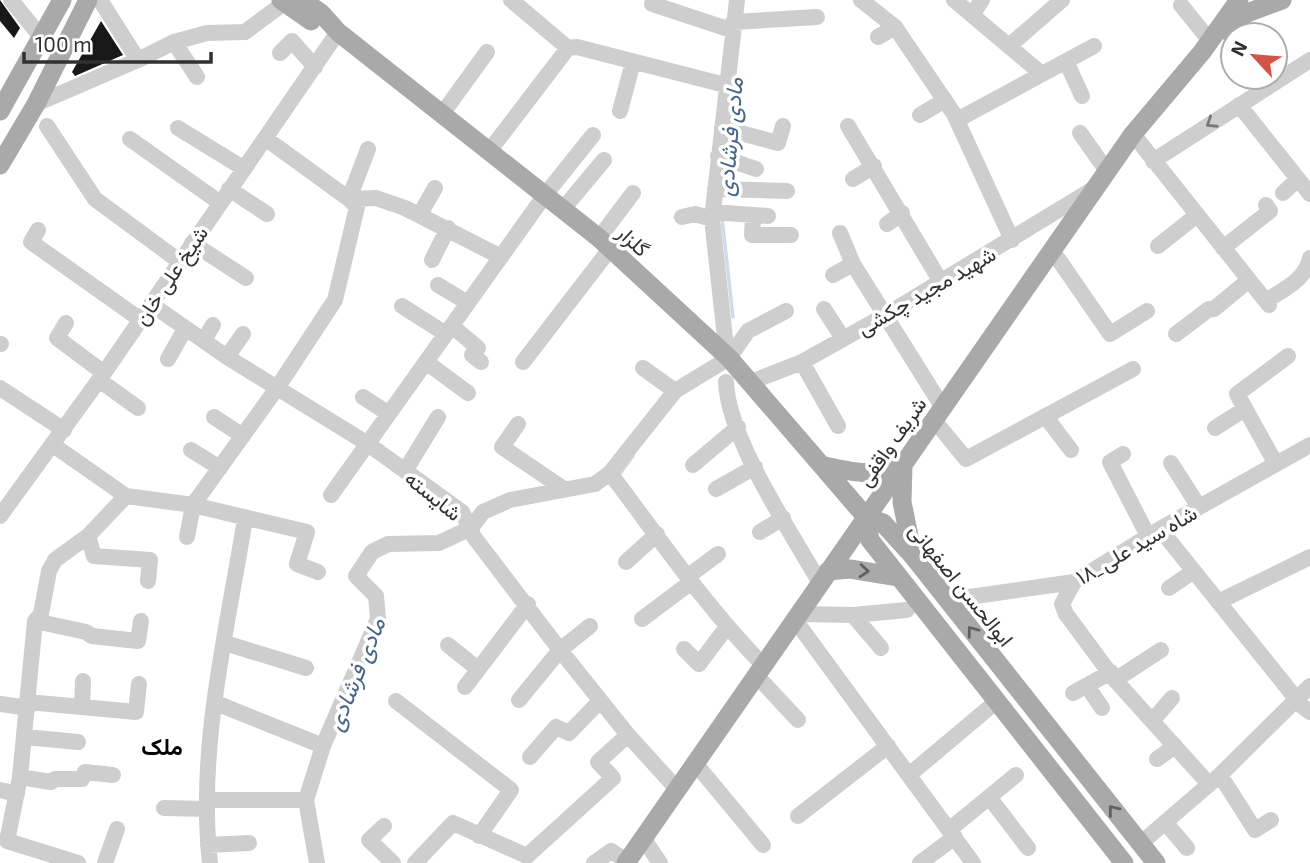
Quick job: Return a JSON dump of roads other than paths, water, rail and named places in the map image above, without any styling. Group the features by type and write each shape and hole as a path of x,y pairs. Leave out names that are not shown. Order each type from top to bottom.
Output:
{"main road":[{"path":"0,111 62,0"},
{"path":"0,165 36,104 88,0"},
{"name":"شریف واقفی","path":"1204,44 1228,0"},
{"name":"شریف واقفی","path":"626,862 1133,134 1239,0"},
{"path":"1204,44 1247,13 1283,0"},
{"name":"گلزار","path":"289,1 321,13 338,32 490,150 604,244 728,357 825,466 866,517"},
{"path":"825,466 862,474 881,474 903,464 902,502 913,556"},
{"name":"ابوالحسن اصفهانی","path":"1120,862 870,540 866,517 883,523 913,556 1156,863"},
{"path":"824,577 850,569 899,577"},
{"path":"1020,730 1034,728 1036,714"},
{"path":"1041,757 1049,746 1063,748"}],"street":[{"path":"11,0 41,37"},
{"path":"100,0 138,60"},
{"path":"511,0 568,48"},
{"path":"653,0 652,4 737,24 817,17"},
{"path":"728,357 713,216 723,189 725,158 722,128 737,24 737,0"},
{"path":"861,0 895,27 945,100 957,120 1012,240"},
{"path":"954,0 1042,74"},
{"path":"972,15 982,0"},
{"path":"1010,45 1062,0"},
{"path":"36,104 174,42 207,33 245,32 289,1"},
{"path":"1181,5 1204,44"},
{"path":"878,37 895,27"},
{"name":"شیخ علی خان","path":"0,516 141,320 338,32"},
{"path":"280,52 292,41 315,68"},
{"path":"174,42 197,77"},
{"path":"957,120 1094,46"},
{"path":"490,150 568,48 577,47 729,86"},
{"path":"442,114 487,52"},
{"path":"1153,161 1310,60"},
{"path":"1066,61 1082,96"},
{"path":"620,111 633,62"},
{"path":"920,115 945,100"},
{"path":"1239,105 1310,194"},
{"path":"47,126 95,199 179,261"},
{"path":"722,128 740,131 776,148 783,126"},
{"path":"848,126 874,166 884,196 902,213 941,282"},
{"path":"178,128 243,168"},
{"path":"1080,133 1101,179"},
{"path":"1133,134 1267,303 1301,282 1310,258"},
{"path":"331,495 545,195 593,135"},
{"path":"187,537 192,505 277,388 335,300 357,207 265,138"},
{"path":"130,139 224,195 267,214"},
{"path":"349,199 368,149"},
{"path":"725,158 757,169"},
{"path":"563,209 604,160"},
{"path":"853,179 874,166"},
{"name":"شهید مجید چکشی","path":"751,382 802,362 842,337 884,316 1012,240 1101,179"},
{"path":"1283,193 1298,179"},
{"path":"420,214 435,188"},
{"path":"723,189 787,191"},
{"path":"523,362 604,244 633,193"},
{"path":"349,199 376,198 420,214 501,257"},
{"path":"1223,248 1270,211 1266,205"},
{"path":"887,224 902,213"},
{"path":"682,217 695,214 761,216 752,234 791,235"},
{"path":"1158,246 1197,215"},
{"path":"432,260 448,228"},
{"path":"38,230 31,242 141,320"},
{"path":"840,233 853,264 966,458"},
{"path":"192,243 246,278"},
{"path":"1052,250 1110,334 1147,311"},
{"path":"832,275 853,264"},
{"path":"1176,334 1209,309 1214,309 1249,280"},
{"path":"438,285 468,303"},
{"name":"شایسته","path":"151,303 227,357 368,444 462,512 474,537 528,604 559,650 600,701 616,710 628,735 677,789"},
{"path":"402,306 482,350"},
{"path":"824,309 842,337"},
{"path":"317,863 306,800 323,746 378,619 376,596 356,576 372,552 388,544 439,543 471,528 482,512 510,499 615,479 675,390 728,357 748,331 786,311"},
{"path":"66,323 57,338 138,408"},
{"path":"204,340 213,325"},
{"path":"167,359 185,329"},
{"path":"227,357 243,334"},
{"path":"1276,464 1237,394 1289,356"},
{"path":"426,362 468,393"},
{"path":"802,362 838,426"},
{"path":"643,368 675,390"},
{"path":"961,475 966,458 1133,369"},
{"path":"726,382 727,396 737,427 755,467 783,518 824,577"},
{"path":"0,388 64,430"},
{"path":"363,397 389,414"},
{"path":"1215,428 1245,409"},
{"path":"1045,416 1071,450"},
{"path":"214,417 243,436"},
{"path":"405,471 438,417"},
{"path":"518,424 502,447 564,489"},
{"path":"693,465 737,427"},
{"path":"53,445 126,496 192,505 307,531 297,564 318,572"},
{"name":"۱۸_شاه سید علی","path":"948,600 1074,582 1154,532 1310,445"},
{"path":"191,450 220,468"},
{"path":"1123,454 1110,462 1154,532 1194,571 1310,712"},
{"path":"1171,463 1199,506"},
{"path":"716,489 755,467"},
{"path":"615,479 688,580 798,720"},
{"path":"78,863 35,857 7,841 20,777 36,621 41,614 49,571 55,560 88,536 126,496"},
{"path":"760,532 783,518"},
{"path":"210,863 207,805 209,746 245,519"},
{"path":"626,562 657,534"},
{"path":"88,536 94,556 150,560 148,581"},
{"path":"642,619 718,554"},
{"path":"1218,602 1310,558"},
{"path":"1169,587 1194,571"},
{"path":"1074,582 1062,604 1066,614 1113,676 1175,746 1214,779 1255,830 1272,820"},
{"path":"465,687 528,604"},
{"path":"797,617 907,610"},
{"path":"853,615 881,648"},
{"path":"797,617 973,863"},
{"path":"36,621 86,632 92,636 138,640 141,621"},
{"path":"519,700 559,650 590,626"},
{"path":"684,649 699,664 726,628"},
{"path":"225,643 306,668"},
{"path":"448,645 478,669"},
{"path":"1102,708 1080,689 1113,676 1161,650"},
{"path":"82,707 83,681"},
{"path":"0,704 136,712 139,684"},
{"path":"1140,844 1214,779 1295,697 1310,686"},
{"path":"1153,720 1172,698"},
{"path":"396,701 464,744 511,790 479,836"},
{"path":"530,757 556,727 569,733 600,701"},
{"path":"909,775 997,701"},
{"path":"216,703 323,746"},
{"path":"415,863 453,824 527,856 612,778 598,762 628,735"},
{"path":"24,737 78,741"},
{"path":"798,816 888,746"},
{"path":"1157,759 1175,746"},
{"path":"695,762 764,845"},
{"path":"20,777 51,782 55,779 82,779 85,772 113,775"},
{"path":"920,863 1016,775"},
{"path":"0,790 17,794"},
{"path":"989,797 1028,848"},
{"path":"164,808 306,800"},
{"path":"1164,822 1187,848"},
{"path":"384,826 369,840 393,863"},
{"path":"105,863 117,829"},
{"path":"643,838 660,863"},
{"path":"208,845 249,843"},
{"path":"594,863 611,851 626,862"}],"waterway":[{"name":"مادی فرشادی","path":"722,218 733,317"},
{"name":"مادی فرشادی","path":"619,475 633,456"}],"district":[{"name":"ملک","path":"162,746"}]}
